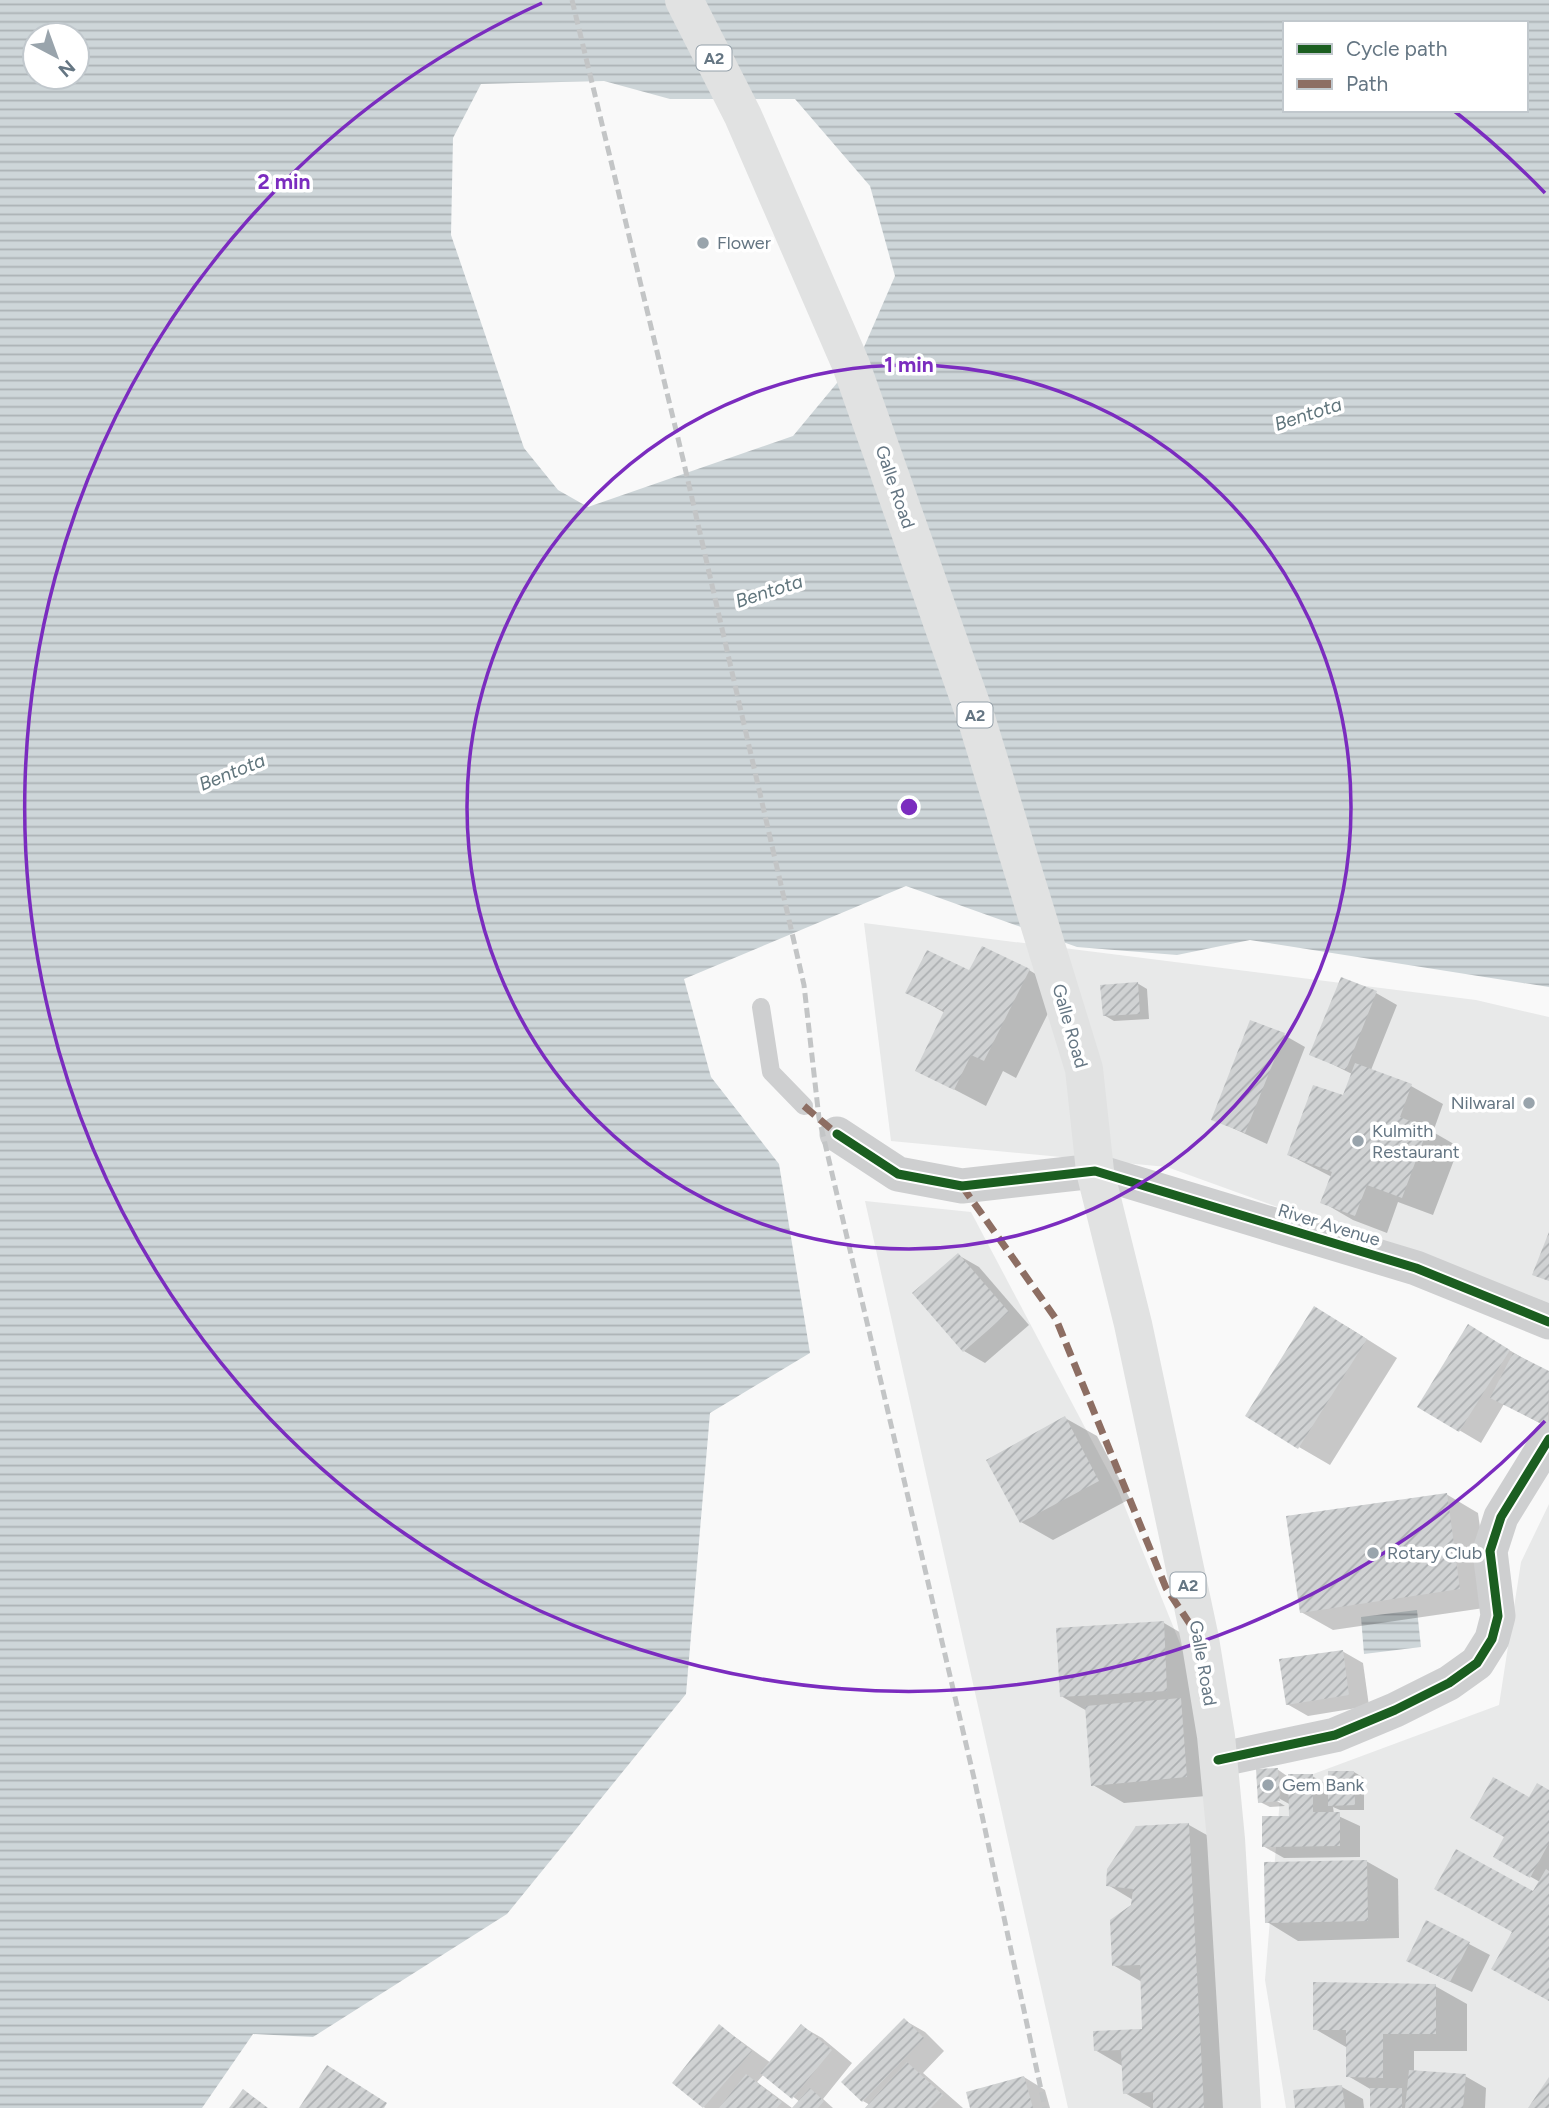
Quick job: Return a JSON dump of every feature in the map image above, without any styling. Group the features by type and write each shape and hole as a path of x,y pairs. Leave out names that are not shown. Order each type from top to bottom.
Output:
{"highway":[{"name":"Galle Road","path":"684,0 743,116 852,365 977,722 1084,1069 1095,1171 1133,1324 1197,1626 1219,1760 1242,2108"}],"street":[{"path":"838,1133 898,1174 962,1186 1095,1171"},
{"name":"River Avenue","path":"1095,1171 1416,1268 1549,1322"},
{"path":"1219,1760 1335,1735 1406,1705 1477,1663 1492,1639 1498,1616 1490,1551 1501,1517 1549,1439"}],"lane":[{"path":"761,1007 771,1072 803,1106"}],"shaded area":[{"path":"864,923 1476,1000 1549,1017 1549,1305 1167,1167 891,1141"},
{"path":"865,1201 971,1212 1118,1490 1194,1678 1243,2108 1068,2108"},
{"path":"1549,1504 1549,2108 1286,2108 1265,1980 1281,1786 1499,1705 1521,1562"}],"water":[{"name":"Bentota","path":"0,0 1549,0 1549,987 1250,940 1177,955 1077,947 906,886 684,979 711,1077 779,1164 810,1353 710,1413 686,1694 507,1914 313,2037 253,2034 202,2108 0,2108","holes":["604,81 670,99 795,99 870,186 895,276 861,354 793,436 588,507 558,490 524,448 451,235 453,138 481,84"]},
{"path":"1417,1610 1421,1647 1364,1654 1361,1617"}],"building":[{"path":"982,946 1030,969 984,1061 971,1055 954,1090 915,1071 944,1011 905,993 927,950 969,970"},
{"path":"1341,977 1377,991 1346,1070 1309,1055"},
{"path":"1138,982 1140,1014 1103,1016 1100,985"},
{"path":"1250,1020 1285,1033 1245,1133 1211,1120"},
{"name":"Kulmith Restaurant","path":"1355,1063 1412,1084 1400,1117 1428,1128 1402,1198 1367,1185 1355,1216 1320,1203 1332,1172 1287,1155 1313,1085 1343,1095"},
{"path":"1549,1232 1549,1281 1532,1275"},
{"path":"958,1253 1009,1312 963,1352 912,1293"},
{"path":"1314,1306 1367,1339 1298,1449 1245,1416"},
{"path":"1468,1324 1510,1350 1459,1432 1417,1407"},
{"path":"1513,1353 1549,1371 1548,1427 1490,1398"},
{"path":"1065,1416 1099,1481 1020,1523 986,1460"},
{"name":"Rotary Club","path":"1447,1493 1460,1589 1300,1613 1286,1516"},
{"path":"1164,1621 1167,1691 1060,1697 1056,1628"},
{"path":"1343,1650 1349,1695 1286,1705 1279,1659"},
{"path":"1181,1698 1187,1777 1091,1786 1085,1706"},
{"name":"Gem Bank","path":"1278,1768 1280,1801 1258,1803 1256,1769"},
{"path":"1328,1771 1354,1771 1355,1805 1328,1806"},
{"path":"1288,1774 1313,1774 1313,1812 1340,1812 1340,1846 1262,1847 1262,1816 1289,1816"},
{"path":"1493,1777 1529,1797 1537,1783 1549,1790 1549,1843 1530,1878 1493,1857 1504,1837 1470,1818"},
{"path":"1189,1823 1204,2108 1153,2108 1153,2092 1123,2094 1121,2050 1094,2051 1093,2031 1142,2029 1140,1965 1112,1966 1110,1920 1131,1905 1133,1889 1106,1886 1107,1869 1136,1826"},
{"path":"1456,1849 1533,1891 1546,1869 1549,1871 1549,2001 1491,1969 1512,1932 1434,1889"},
{"path":"1367,1860 1368,1921 1265,1923 1264,1862"},
{"path":"1426,1920 1470,1942 1450,1982 1406,1961"},
{"path":"1313,1982 1436,1984 1436,2034 1383,2034 1383,2078 1346,2077 1346,2030 1313,2030"},
{"path":"904,2018 924,2038 862,2102 841,2082"},
{"path":"719,2024 752,2051 703,2108 672,2083"},
{"path":"801,2024 832,2050 792,2099 760,2073"},
{"path":"907,2062 943,2095 931,2108 865,2108"},
{"path":"327,2065 387,2103 384,2108 299,2108"},
{"path":"1409,2070 1466,2074 1463,2108 1405,2108"},
{"path":"746,2074 782,2102 777,2108 719,2108"},
{"path":"1024,2076 1033,2108 970,2108 966,2092"},
{"path":"1549,2077 1549,2108 1528,2108"},
{"path":"1342,2085 1345,2108 1295,2108 1293,2090"},
{"path":"810,2088 824,2101 818,2108 792,2108"},
{"path":"1370,2088 1402,2088 1402,2108 1370,2108"},
{"path":"243,2089 268,2108 229,2108"}],"railway":[{"path":"572,0 683,459 804,985 819,1118 974,1778 1045,2108"}],"marked path":[{"path":"804,1106 837,1134"},
{"path":"962,1186 1056,1319 1166,1588 1200,1639"}],"cycle path":[{"path":"837,1134 898,1174 962,1186 1095,1171 1416,1268 1549,1322"},
{"path":"1218,1760 1335,1735 1395,1710 1449,1683 1477,1663 1492,1639 1498,1616 1490,1551 1501,1517 1549,1439"}],"place":[{"name":"Flower","path":"703,243"},
{"name":"Nilwaral","path":"1529,1103"},
{"name":"Kulmith Restaurant","path":"1358,1141"},
{"name":"Rotary Club","path":"1373,1553"},
{"name":"Gem Bank","path":"1268,1785"}]}
